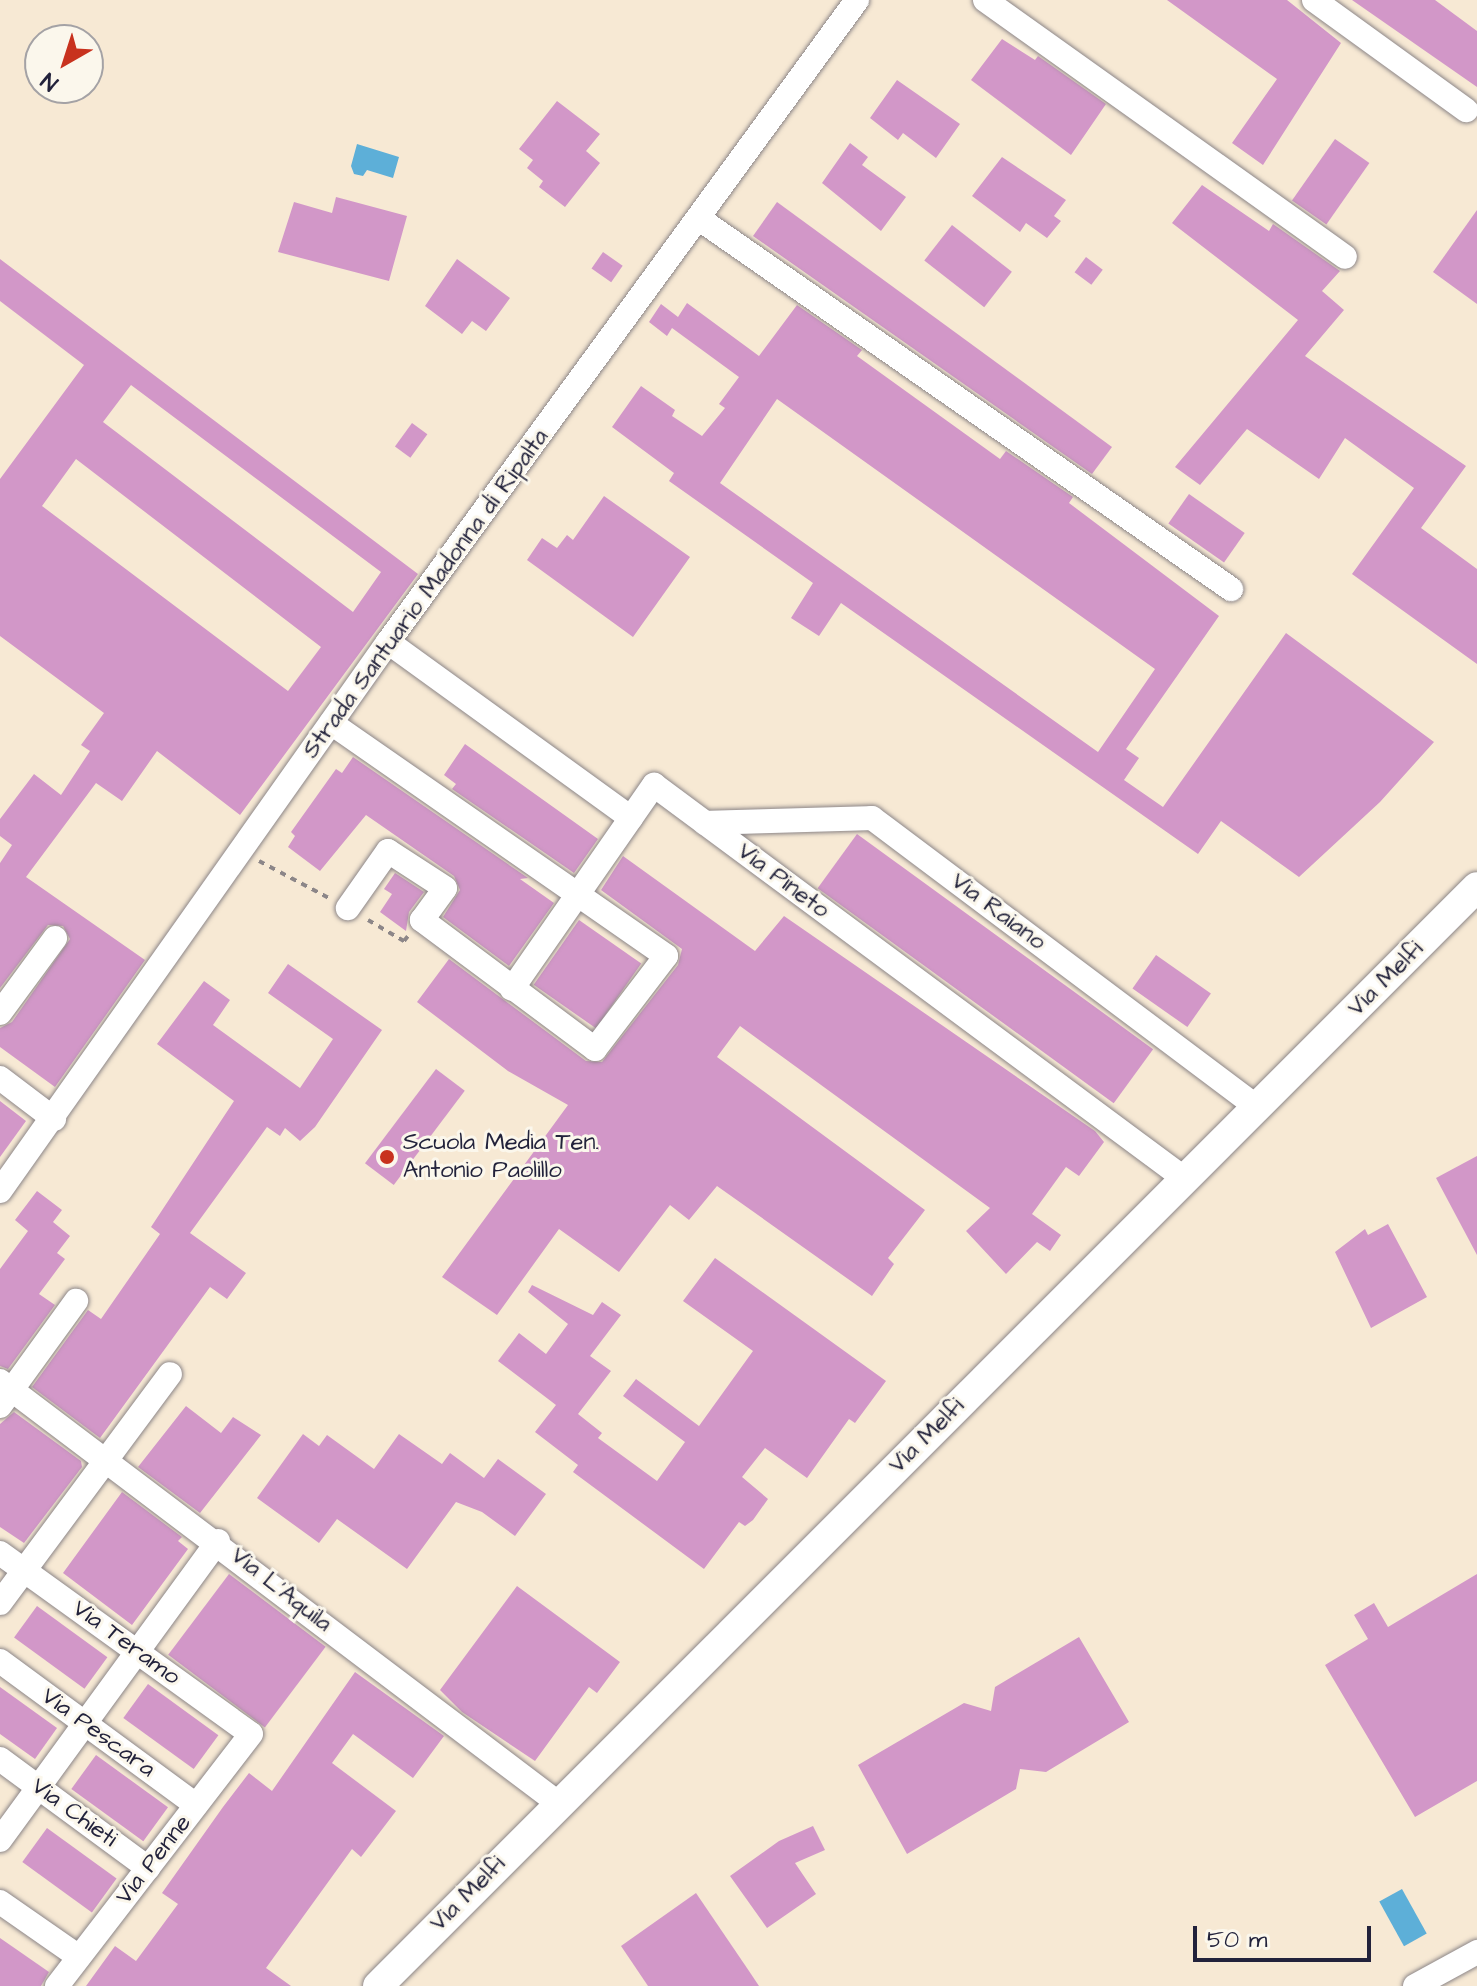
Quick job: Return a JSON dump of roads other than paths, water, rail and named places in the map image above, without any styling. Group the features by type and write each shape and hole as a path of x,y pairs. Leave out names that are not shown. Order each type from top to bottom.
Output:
{"main road":[{"name":"Via Melfi","path":"378,1986 1477,887"}],"street":[{"name":"Strada Santuario Madonna di Ripalta","path":"0,1191 54,1119 388,642 701,220 857,0"},
{"path":"985,0 1345,257"},
{"path":"1314,0 1466,110"},
{"path":"701,220 1231,589"},
{"path":"388,642 631,818 512,989"},
{"path":"331,723 666,956 595,1049 422,920 445,888 388,851 348,908"},
{"name":"Via Pineto","path":"631,818 654,785 1185,1179"},
{"name":"Via Raiano","path":"705,823 872,818 1257,1107"},
{"path":"0,1013 55,938"},
{"path":"0,1078 54,1119"},
{"path":"4,1392 76,1301"},
{"path":"0,1603 170,1374"},
{"name":"Via L'Aquila","path":"4,1392 107,1460 218,1541 558,1803"},
{"path":"0,1840 218,1541"},
{"name":"Via Teramo","path":"0,1553 251,1734"},
{"name":"Via Pescara","path":"0,1661 196,1805"},
{"name":"Via Penne","path":"65,1983 79,1957 251,1734"},
{"name":"Via Chieti","path":"0,1759 148,1868"},
{"path":"0,1902 79,1957"},
{"path":"1415,1986 1477,1952"}],"water":[{"path":"357,144 399,157 393,178 367,170 363,176 354,174 351,166"},
{"path":"1402,1889 1427,1934 1404,1946 1379,1902"}],"place":[{"name":"Scuola Media Ten. Antonio Paolillo","path":"387,1157"}]}
